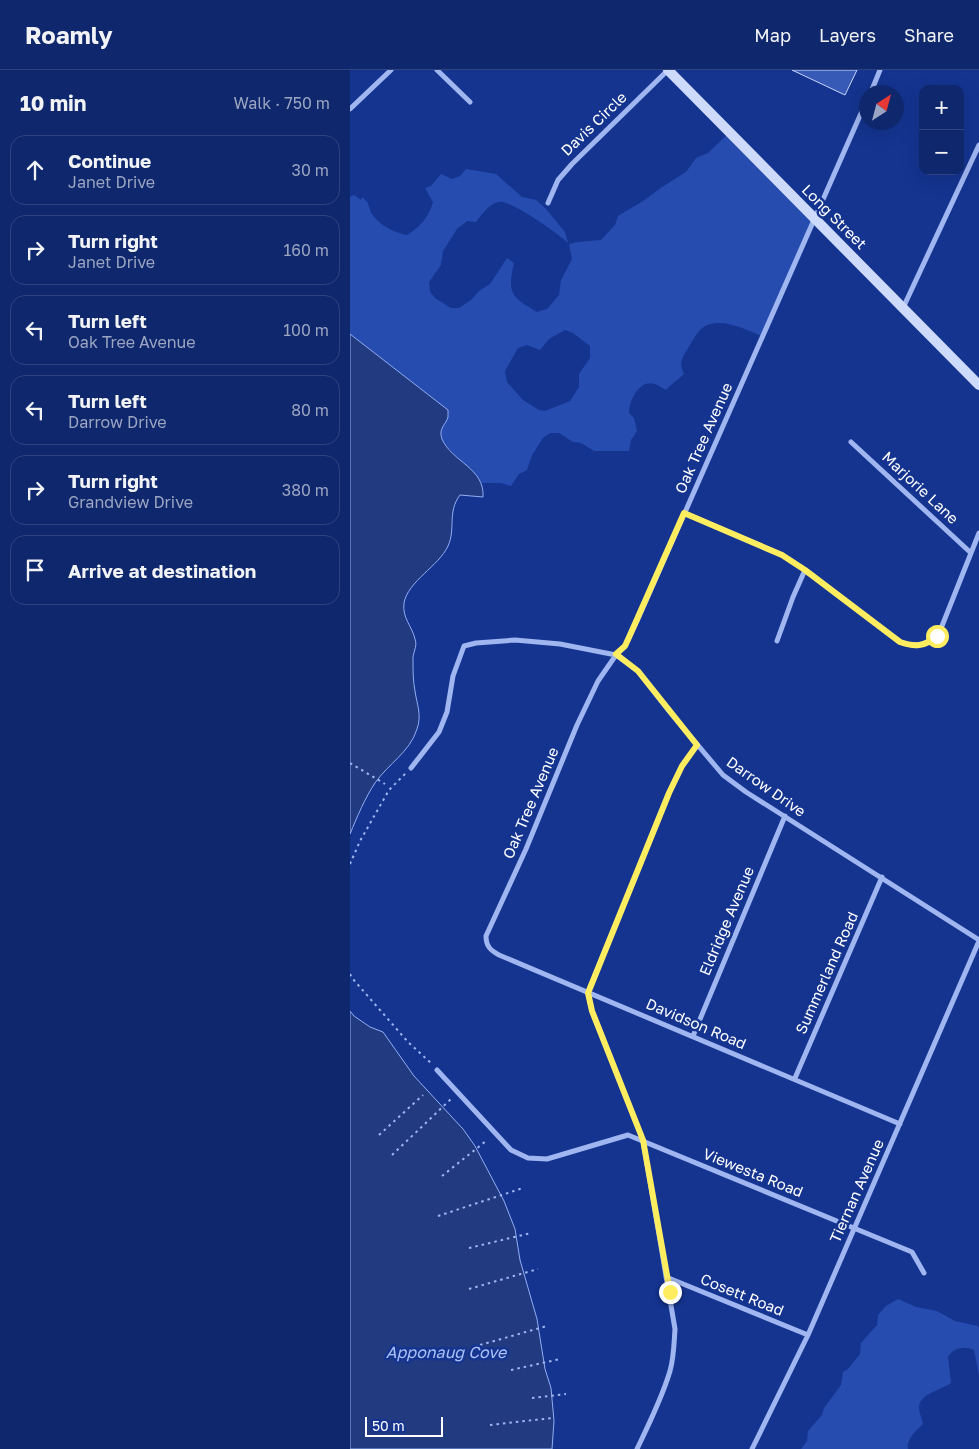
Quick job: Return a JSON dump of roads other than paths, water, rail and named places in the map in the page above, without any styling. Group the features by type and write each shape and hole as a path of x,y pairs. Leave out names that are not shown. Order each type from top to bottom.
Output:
{"street":[{"path":"350,109 390,70"},
{"path":"438,70 470,102"},
{"name":"Davis Circle","path":"548,203 558,180 572,164 668,70"},
{"name":"Long Street","path":"668,70 979,384"},
{"path":"874,85 880,70"},
{"name":"Oak Tree Avenue","path":"486,944 486,936 526,849 577,724 598,681 616,654 625,646 859,118"},
{"path":"903,308 979,145"},
{"name":"Marjorie Lane","path":"851,442 971,553"},
{"path":"684,513 782,555 805,570 900,642 915,646 922,645 933,639 940,631 979,533"},
{"path":"777,641 805,570"},
{"name":"Darrow Drive","path":"411,768 439,732 447,712 453,676 464,646 476,643 515,640 560,644 616,654 638,671 722,775 979,940"},
{"path":"636,1449 671,1370 675,1329 643,1140 592,1011 588,993 669,793 682,766 697,745"},
{"name":"Eldridge Avenue","path":"693,1036 784,816"},
{"name":"Summerland Road","path":"794,1078 882,877"},
{"name":"Tiernan Avenue","path":"752,1449 808,1335 979,940"},
{"name":"Davidson Road","path":"486,944 499,955 900,1124"},
{"name":"Viewesta Road","path":"437,1070 511,1150 528,1158 547,1159 628,1135 912,1252 924,1272"},
{"name":"Cosett Road","path":"666,1277 808,1335"}],"water":[{"path":"350,334 448,410 448,417 441,432 442,439 453,454 474,472 479,479 483,497 460,495 454,508 448,546 407,595 404,603 404,613 416,642 413,672 419,715 418,724 414,737 404,751 380,776 371,789 350,834"},
{"name":"Apponaug Cove","path":"350,1011 370,1027 383,1032 414,1076 463,1129 475,1146 504,1201 515,1229 520,1260 537,1319 545,1369 551,1388 554,1421 552,1449 350,1449"}]}
